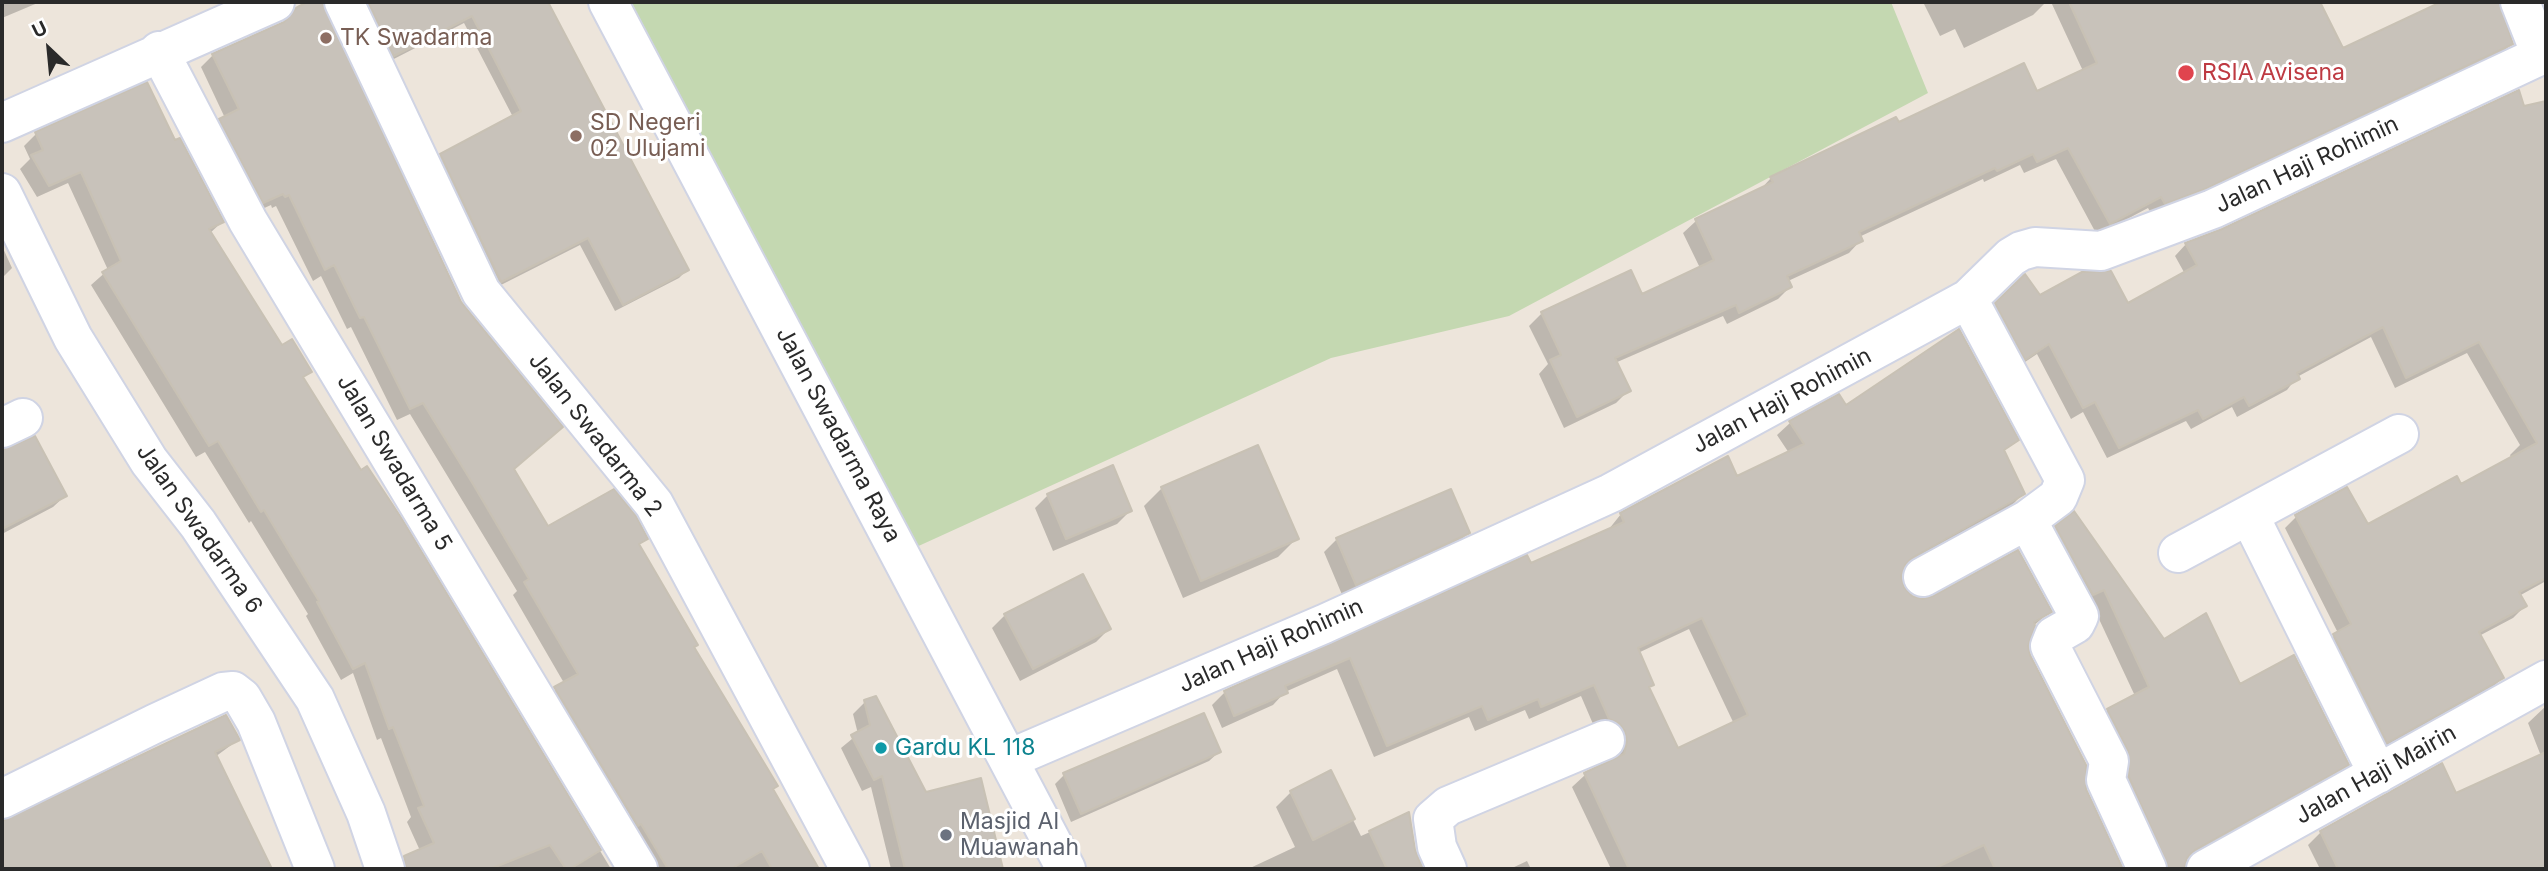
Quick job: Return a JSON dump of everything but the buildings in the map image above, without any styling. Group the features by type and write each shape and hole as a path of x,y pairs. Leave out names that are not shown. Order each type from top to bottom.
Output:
{"street":[{"path":"2,123 159,51 275,2"},
{"name":"Jalan Swadarma 2","path":"344,2 481,292 654,504 850,869"},
{"name":"Jalan Swadarma Raya","path":"608,2 1066,869"},
{"path":"2520,2 2543,54"},
{"name":"Jalan Swadarma 5","path":"159,51 248,221 638,869"},
{"name":"Jalan Haji Rohimin","path":"1009,759 1324,624 1611,493 1968,299 2011,257 2021,251 2035,247 2101,251 2213,209 2543,54"},
{"name":"Jalan Swadarma 6","path":"2,193 72,338 149,460 198,524 315,699 366,813 385,869"},
{"path":"1923,577 2027,520 2058,497 2064,480 1968,299"},
{"path":"2178,553 2399,434"},
{"path":"2249,515 2378,774"},
{"path":"2027,520 2079,615 2076,624 2054,636 2050,646 2109,761 2106,780 2147,869"},
{"name":"Jalan Haji Mairin","path":"2206,869 2546,680"},
{"path":"2,799 165,718 223,692 233,691 242,698 256,722 314,869"},
{"path":"1447,869 1437,848 1433,819 1448,806 1605,740"}],"green space":[{"path":"612,2 1891,2 1928,93 1509,316 1331,358 901,554"}],"place":[{"name":"TK Swadarma","path":"326,38"},
{"name":"RSIA Avisena","path":"2186,73"},
{"name":"SD Negeri 02 Ulujami","path":"576,136"},
{"name":"Gardu KL 118","path":"881,748"},
{"name":"Masjid Al Muawanah","path":"946,835"}]}
